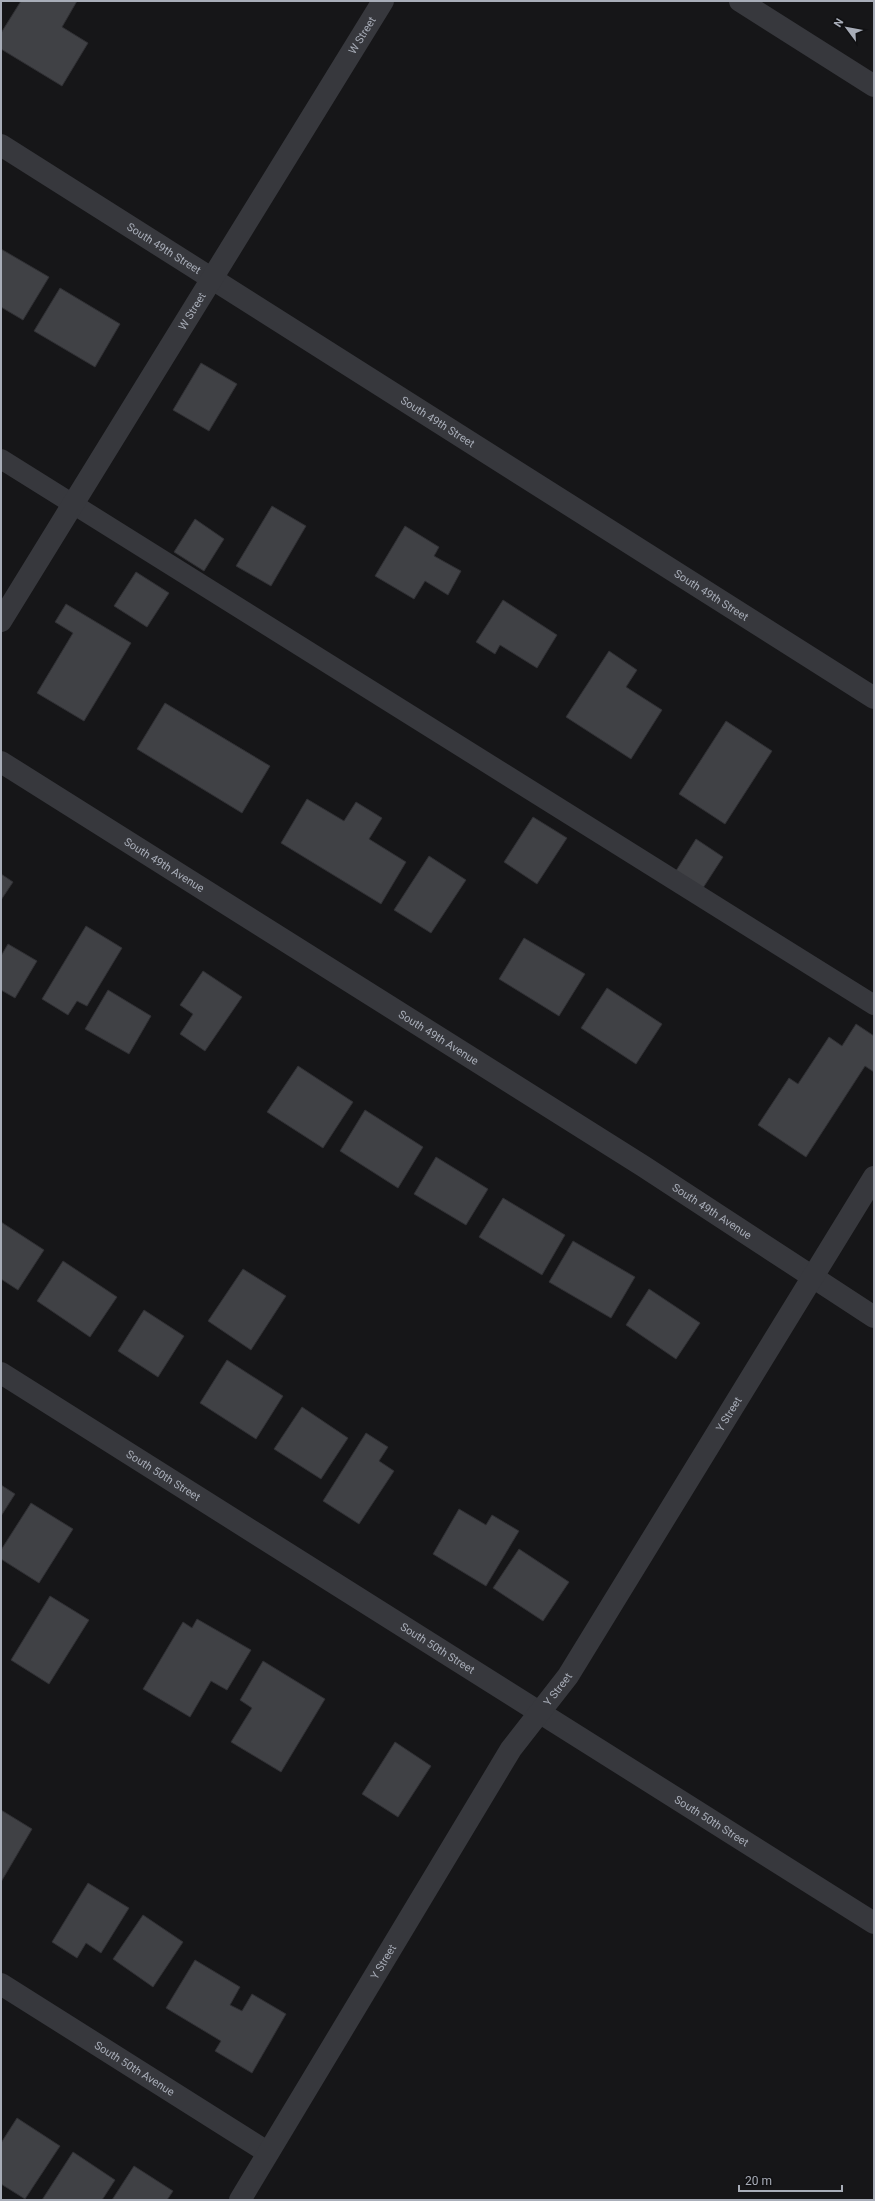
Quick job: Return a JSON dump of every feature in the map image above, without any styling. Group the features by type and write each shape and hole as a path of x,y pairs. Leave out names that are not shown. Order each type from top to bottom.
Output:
{"street":[{"name":"W Street","path":"1,621 383,1"},
{"path":"740,1 874,86"},
{"name":"South 49th Street","path":"1,145 874,698"},
{"name":"South 49th Avenue","path":"1,762 643,1166 874,1317"},
{"name":"Y Street","path":"240,2200 267,2152 511,1749 568,1676 874,1177"},
{"name":"South 50th Street","path":"1,1373 874,1923"},
{"name":"South 50th Avenue","path":"1,1984 267,2152"}],"lane":[{"path":"1,459 874,1005"}],"building":[{"path":"21,1 77,1 62,27 88,43 62,86 1,49 1,33"},
{"path":"1,249 49,277 23,320 1,307"},
{"path":"60,288 120,324 95,367 34,331"},
{"path":"201,363 237,384 209,431 173,410"},
{"path":"272,506 306,526 271,586 236,566"},
{"path":"195,519 224,539 204,571 174,552"},
{"path":"405,526 439,547 434,556 461,571 448,595 425,581 414,599 375,576"},
{"path":"136,572 169,593 147,627 114,606"},
{"path":"503,600 557,635 537,668 500,645 495,654 476,642"},
{"path":"66,604 131,643 84,721 37,693 73,633 55,622"},
{"path":"609,651 637,670 626,687 662,710 631,759 566,717"},
{"path":"165,703 270,766 242,813 137,749"},
{"path":"726,721 772,751 725,824 679,794"},
{"path":"307,799 344,821 356,802 382,818 369,839 406,862 381,904 281,843"},
{"path":"533,817 567,838 537,884 504,862"},
{"path":"696,839 723,857 701,891 674,874"},
{"path":"429,856 466,880 431,933 394,910"},
{"path":"1,874 13,882 1,900"},
{"path":"86,926 122,948 87,1006 77,1001 68,1015 42,999"},
{"path":"524,938 585,974 559,1016 499,979"},
{"path":"8,944 37,961 15,998 1,990 1,956"},
{"path":"203,971 242,997 205,1051 180,1034 193,1014 180,1005"},
{"path":"607,988 662,1024 636,1064 581,1028"},
{"path":"108,990 151,1016 129,1054 85,1029"},
{"path":"856,1024 874,1036 874,1072 865,1066 806,1157 758,1125 789,1078 798,1084 829,1037 842,1046"},
{"path":"298,1066 353,1102 323,1148 267,1112"},
{"path":"365,1110 423,1147 398,1188 340,1151"},
{"path":"436,1157 488,1189 466,1225 414,1194"},
{"path":"503,1198 565,1235 542,1275 479,1237"},
{"path":"1,1222 44,1250 18,1290 1,1279"},
{"path":"573,1241 635,1277 611,1318 549,1282"},
{"path":"63,1261 117,1297 90,1337 37,1301"},
{"path":"243,1269 286,1296 251,1350 208,1321"},
{"path":"649,1289 700,1323 676,1359 626,1325"},
{"path":"144,1310 184,1336 158,1377 118,1351"},
{"path":"227,1360 283,1396 256,1439 200,1403"},
{"path":"302,1407 348,1438 321,1479 274,1449"},
{"path":"366,1433 388,1447 379,1461 394,1471 359,1524 323,1501"},
{"path":"1,1485 15,1494 1,1516"},
{"path":"31,1503 73,1529 39,1583 1,1559 1,1550"},
{"path":"459,1509 486,1525 492,1515 519,1531 486,1586 433,1554"},
{"path":"519,1549 569,1582 543,1621 493,1588"},
{"path":"50,1596 89,1620 49,1684 11,1660"},
{"path":"197,1619 251,1650 227,1690 211,1681 190,1717 143,1689 183,1622 192,1628"},
{"path":"263,1661 325,1699 281,1772 231,1742 252,1708 240,1700"},
{"path":"395,1742 431,1766 398,1817 362,1794"},
{"path":"1,1810 32,1829 1,1882"},
{"path":"88,1883 129,1908 101,1953 86,1943 77,1958 52,1942"},
{"path":"143,1915 183,1942 153,1987 113,1959"},
{"path":"195,1960 240,1987 230,2005 242,2011 252,1994 286,2014 252,2073 215,2051 221,2041 166,2008"},
{"path":"17,2118 60,2146 25,2199 1,2184 1,2143"},
{"path":"73,2152 115,2180 102,2200 42,2200"},
{"path":"134,2166 173,2191 167,2200 112,2200"}]}
